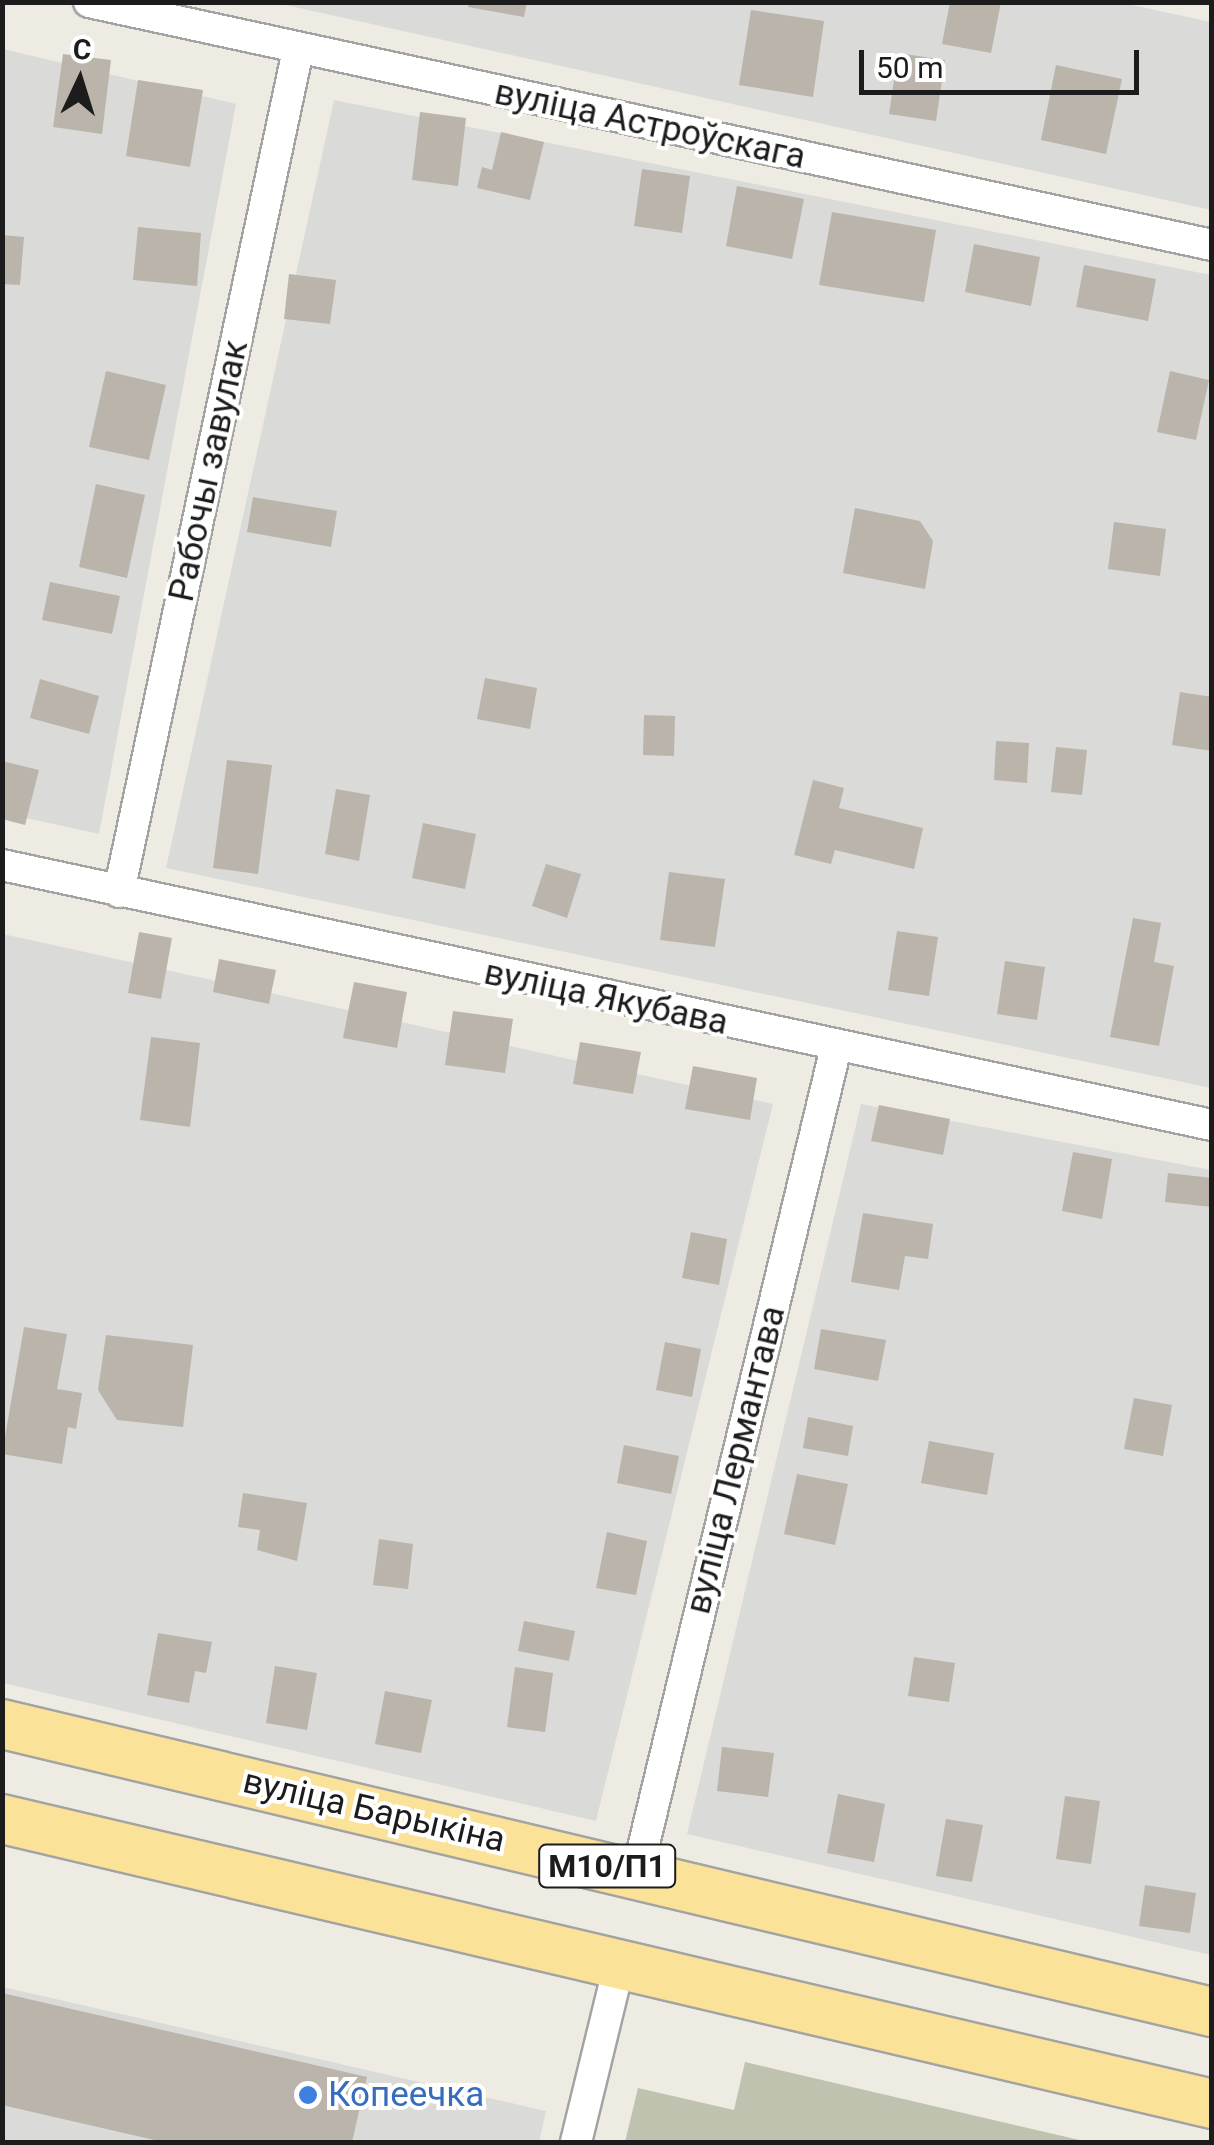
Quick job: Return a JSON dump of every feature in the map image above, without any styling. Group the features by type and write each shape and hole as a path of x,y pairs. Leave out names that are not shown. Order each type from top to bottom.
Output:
{"main road":[{"name":"вуліца Барыкіна","path":"2,1724 1212,2012"},
{"name":"М10/П1","path":"2,1819 1212,2104"}],"street":[{"name":"вуліца Астроўскага","path":"88,2 1212,245"},
{"name":"Рабочы завулак","path":"119,892 298,50"},
{"name":"вуліца Якубава","path":"2,865 1212,1125"},
{"name":"вуліца Лермантава","path":"636,1873 836,1047"},
{"path":"576,2142 620,1962"}],"shaded area":[{"path":"277,3 1123,3 1211,22 1211,210"},
{"path":"3,49 236,104 99,834 3,813"},
{"path":"334,100 1211,275 1211,1088 166,868"},
{"path":"3,934 773,1104 596,1821 3,1683"},
{"path":"861,1104 1211,1170 1211,1955 687,1834"},
{"path":"3,1987 546,2111 539,2142 3,2142"},
{"path":"745,2062 1088,2142 625,2142 638,2088 734,2110"}],"building":[{"path":"469,2 527,2 524,17 468,7"},
{"path":"950,2 1001,2 991,53 942,44"},
{"path":"751,10 824,21 813,97 739,85"},
{"path":"898,53 945,60 936,121 889,114"},
{"path":"63,54 111,60 102,134 53,127"},
{"path":"1056,65 1122,79 1106,154 1041,140"},
{"path":"138,80 203,90 190,167 126,156"},
{"path":"420,112 466,118 458,186 412,180"},
{"path":"501,132 544,142 530,200 477,188 482,167 492,170"},
{"path":"642,169 690,176 682,233 634,226"},
{"path":"737,186 804,199 792,259 726,246"},
{"path":"832,212 936,230 924,302 819,285"},
{"path":"138,227 201,233 197,286 133,280"},
{"path":"2,235 24,237 20,285 2,284"},
{"path":"974,244 1040,257 1031,306 965,292"},
{"path":"1084,265 1156,279 1148,321 1076,307"},
{"path":"289,274 336,280 330,324 284,319"},
{"path":"106,371 166,385 149,460 89,447"},
{"path":"1170,371 1209,380 1196,440 1157,432"},
{"path":"96,484 145,495 127,578 79,567"},
{"path":"253,497 337,511 331,547 247,532"},
{"path":"855,508 920,521 933,541 925,589 843,573"},
{"path":"1114,522 1166,529 1160,576 1108,569"},
{"path":"50,582 120,596 112,634 42,620"},
{"path":"485,678 537,688 530,729 477,719"},
{"path":"40,679 99,696 89,734 30,718"},
{"path":"1180,692 1212,697 1212,751 1172,745"},
{"path":"644,715 675,716 674,756 643,755"},
{"path":"996,741 1029,743 1027,783 994,780"},
{"path":"1056,747 1087,750 1082,795 1051,792"},
{"path":"227,760 272,765 258,874 213,868"},
{"path":"2,761 39,770 25,825 2,819"},
{"path":"813,780 844,788 839,808 923,828 914,869 835,850 831,864 794,855"},
{"path":"336,789 370,795 359,861 325,854"},
{"path":"423,823 476,834 465,889 412,878"},
{"path":"546,864 581,874 567,918 532,906"},
{"path":"669,872 725,879 715,947 660,940"},
{"path":"1133,918 1161,923 1154,962 1174,966 1159,1046 1110,1037"},
{"path":"897,931 938,937 929,996 888,990"},
{"path":"139,932 172,938 161,999 128,993"},
{"path":"219,959 276,970 269,1004 213,992"},
{"path":"1005,961 1045,967 1037,1020 997,1014"},
{"path":"354,982 407,992 397,1048 343,1038"},
{"path":"453,1011 513,1019 505,1073 445,1065"},
{"path":"151,1037 200,1043 190,1127 140,1120"},
{"path":"580,1042 641,1052 633,1094 573,1084"},
{"path":"693,1066 757,1078 750,1120 685,1109"},
{"path":"879,1105 950,1119 943,1155 871,1141"},
{"path":"1073,1152 1112,1159 1102,1219 1062,1211"},
{"path":"1168,1173 1212,1178 1212,1207 1165,1202"},
{"path":"863,1213 933,1224 928,1259 905,1256 899,1290 851,1282"},
{"path":"691,1232 727,1239 719,1285 682,1278"},
{"path":"24,1327 67,1334 57,1389 82,1393 76,1429 68,1427 62,1464 2,1454"},
{"path":"821,1329 886,1340 878,1381 814,1369"},
{"path":"106,1335 193,1345 183,1427 117,1420 98,1390"},
{"path":"665,1342 701,1349 692,1397 656,1390"},
{"path":"1134,1398 1172,1405 1163,1456 1124,1449"},
{"path":"808,1417 853,1426 848,1456 803,1448"},
{"path":"929,1441 994,1453 987,1495 921,1483"},
{"path":"624,1445 679,1456 671,1494 617,1483"},
{"path":"797,1474 848,1484 835,1545 784,1534"},
{"path":"243,1493 307,1503 297,1561 257,1550 260,1530 238,1527"},
{"path":"607,1532 647,1541 636,1595 596,1588"},
{"path":"379,1539 413,1544 408,1589 373,1585"},
{"path":"524,1621 575,1631 569,1661 518,1651"},
{"path":"158,1633 212,1642 206,1673 195,1671 189,1703 147,1695"},
{"path":"914,1657 955,1663 949,1702 908,1696"},
{"path":"275,1666 317,1673 307,1730 266,1723"},
{"path":"515,1667 553,1673 545,1732 507,1727"},
{"path":"385,1691 432,1700 421,1753 375,1744"},
{"path":"722,1747 774,1753 768,1797 717,1791"},
{"path":"838,1794 885,1804 874,1862 827,1853"},
{"path":"1065,1796 1100,1801 1091,1864 1056,1859"},
{"path":"946,1819 983,1825 972,1882 936,1876"},
{"path":"1145,1885 1196,1893 1190,1933 1139,1926"},
{"path":"2,1993 367,2077 352,2142 163,2142 2,2105"}],"place":[{"name":"Копеечка","path":"308,2095"}]}
